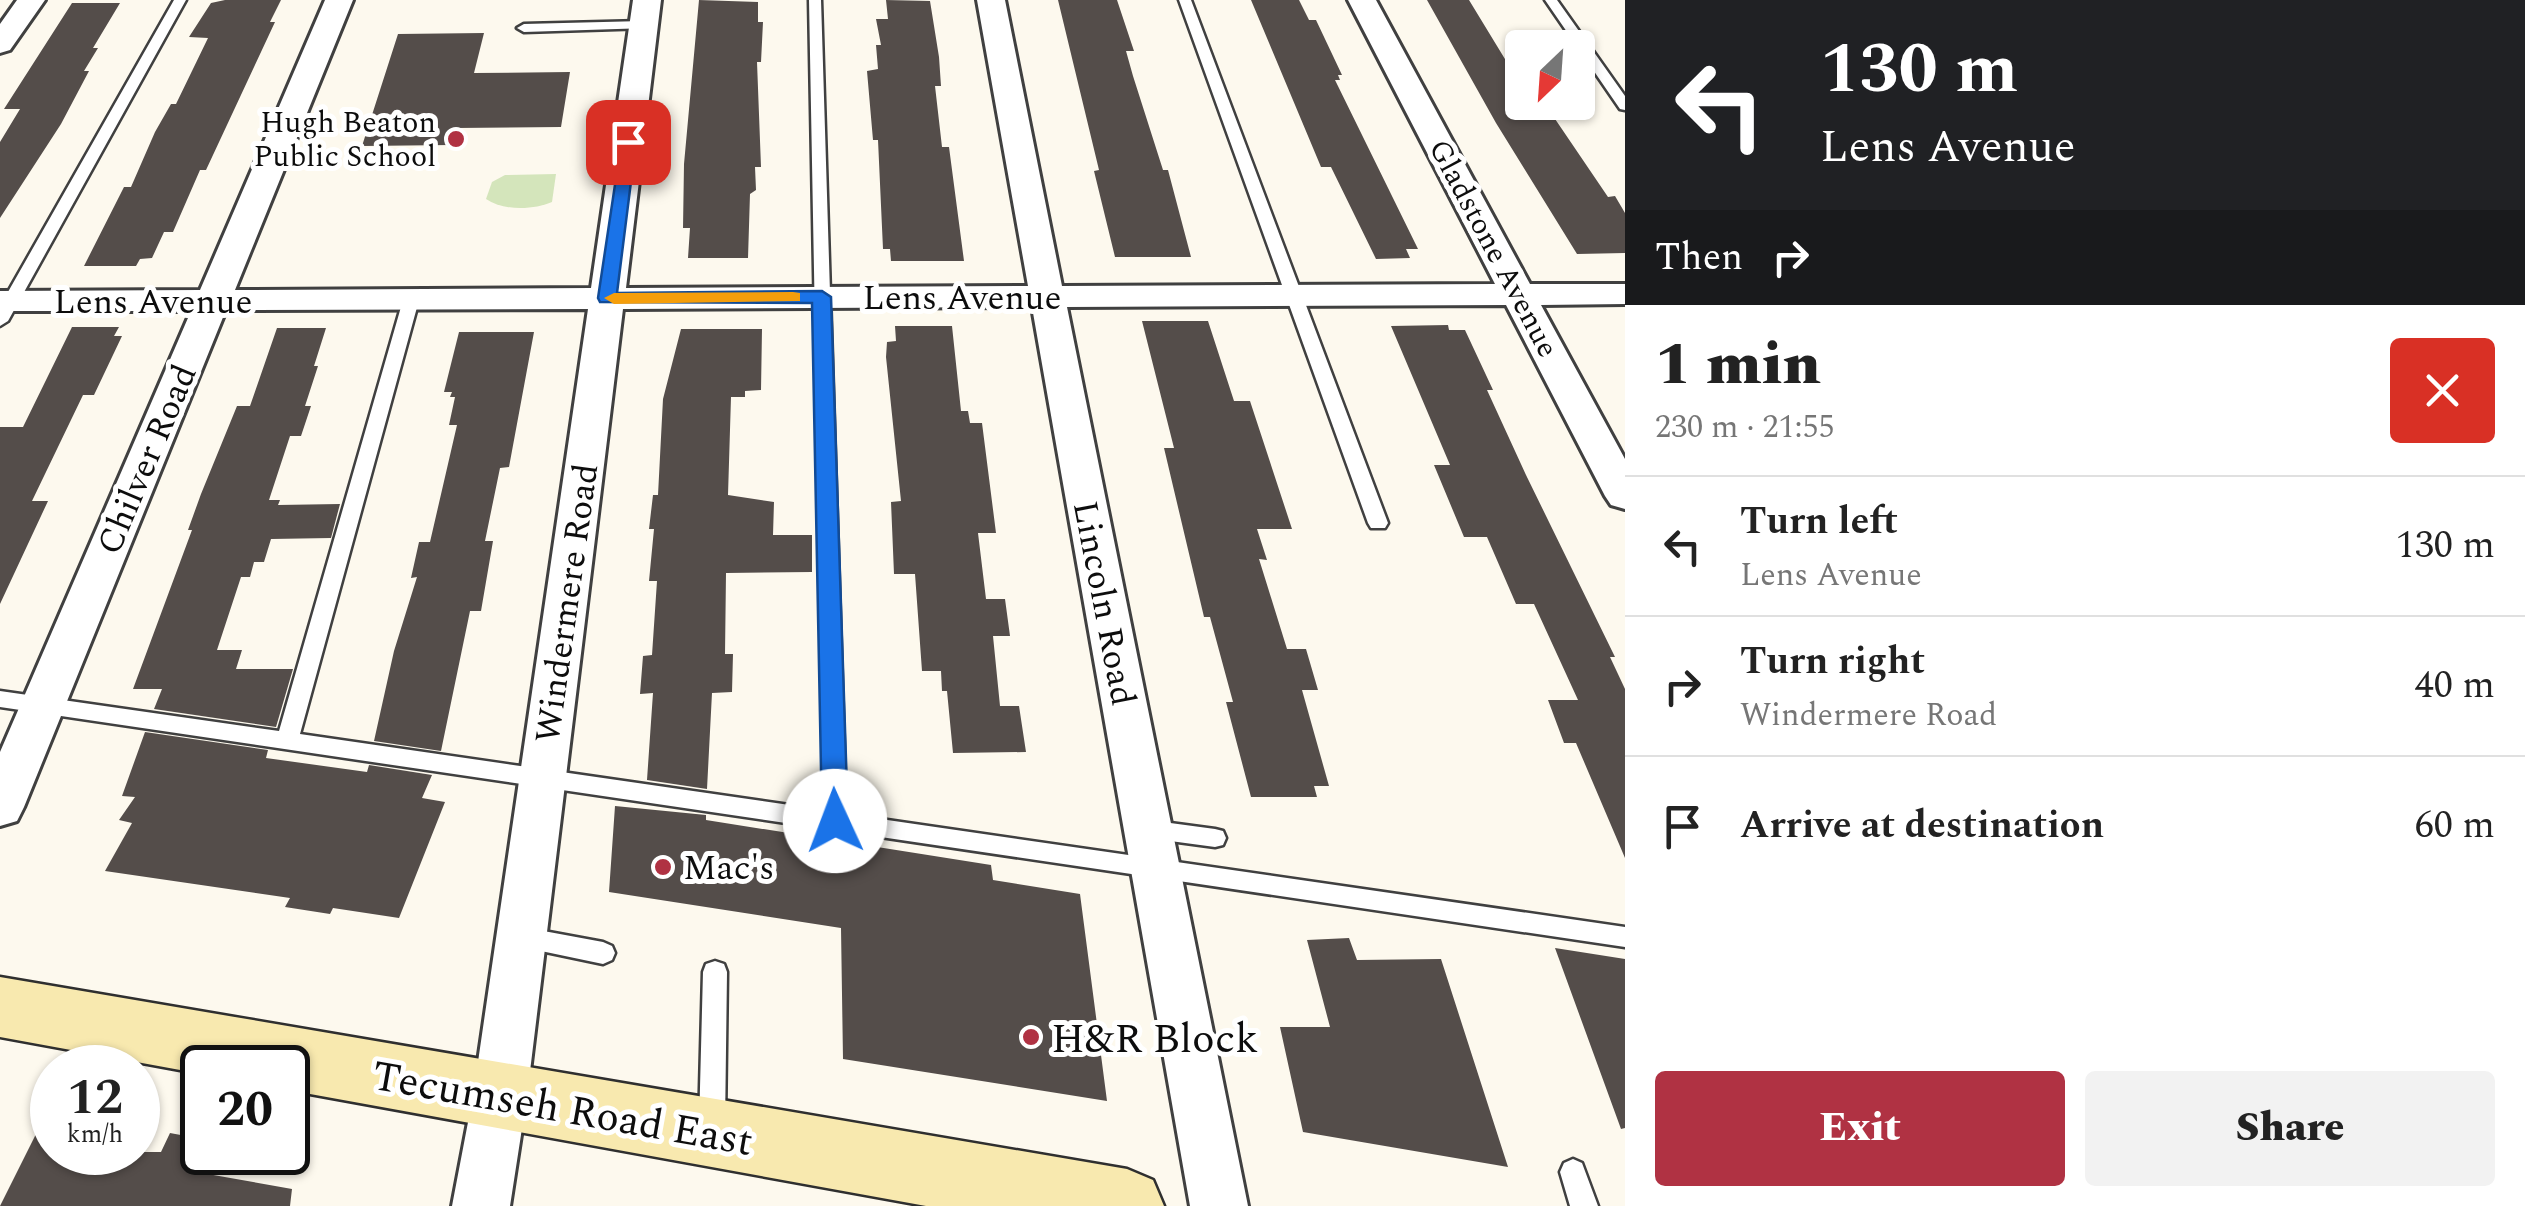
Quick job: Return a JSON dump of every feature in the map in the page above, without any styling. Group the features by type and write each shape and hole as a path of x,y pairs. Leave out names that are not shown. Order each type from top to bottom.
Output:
{"main road":[{"name":"Tecumseh Road East","path":"0,1007 1126,1206"}],"street":[{"path":"0,44 31,0"},
{"name":"Chilver Road","path":"0,807 339,0"},
{"name":"Lincoln Road","path":"991,0 1220,1206"},
{"name":"Gladstone Avenue","path":"1362,0 1625,496"},
{"name":"Windermere Road","path":"481,1206 500,1096 607,298 615,143 645,13"},
{"name":"Lens Avenue","path":"4,308 214,300 1625,294"}],"lane":[{"path":"4,308 180,0"},
{"path":"816,0 835,821"},
{"path":"1185,0 1378,523"},
{"path":"1551,0 1625,106"},
{"path":"524,28 645,13"},
{"path":"288,741 411,300"},
{"path":"0,699 835,821 1152,848 1625,936"},
{"path":"1152,848 1215,838"},
{"path":"521,936 604,953"},
{"path":"712,1133 716,972"},
{"path":"1572,1172 1584,1206"}],"green space":[{"path":"556,174 552,202 545,205 510,207 486,199 492,182 505,175"}],"building":[{"path":"281,0 270,22 275,22 206,170 200,170 173,232 164,232 152,258 140,259 136,266 84,266 124,187 131,187 155,132 171,104 176,104 208,38 189,37 211,3"},
{"path":"699,0 758,2 758,22 763,22 761,62 757,62 761,167 755,167 756,190 750,194 748,258 688,258 690,228 683,228 684,164"},
{"path":"886,0 930,1 939,57 941,86 935,86 942,147 949,147 964,261 891,261 890,249 883,249 878,140 873,140 867,71 878,69 876,45 881,45 876,19 888,19"},
{"path":"1058,0 1117,0 1134,51 1126,51 1133,76 1163,170 1168,170 1191,257 1115,257 1094,171 1099,170"},
{"path":"1251,0 1299,0 1309,20 1316,20 1342,75 1335,80 1418,249 1406,249 1410,258 1376,259 1331,167 1321,167"},
{"path":"1427,0 1469,0 1505,59 1505,120 1556,120 1608,197 1615,196 1625,213 1625,253 1577,254 1496,123"},
{"path":"72,3 120,3 93,48 98,48 84,71 89,71 61,124 0,218 0,142 20,109 4,109"},
{"path":"484,33 474,73 570,72 561,127 455,128 451,145 362,146 398,34"},
{"path":"1142,321 1208,321 1234,401 1250,401 1292,529 1257,529 1267,560 1259,559 1287,649 1306,649 1318,690 1302,690 1329,786 1314,786 1317,797 1251,797 1226,702 1233,702 1210,617 1204,617 1164,448 1174,448"},
{"path":"1448,325 1449,330 1465,330 1493,390 1487,390 1615,657 1610,657 1625,689 1625,858 1576,743 1564,743 1548,700 1578,700 1534,604 1516,604 1487,537 1464,537 1434,465 1450,465 1391,326"},
{"path":"895,326 952,326 961,411 968,411 970,423 982,423 996,533 978,533 986,599 1005,599 1010,636 993,636 1000,706 1019,706 1026,752 953,753 947,691 942,691 941,671 922,671 915,574 894,574 891,502 901,501 886,357 887,342 896,341"},
{"path":"72,327 119,327 114,336 122,336 94,395 83,395 32,501 48,501 0,604 0,427 23,427"},
{"path":"277,328 326,328 305,406 311,406 301,436 290,436 269,500 280,500 278,505 340,504 331,538 271,539 264,562 254,562 250,577 241,577 217,650 242,650 236,669 293,669 276,727 154,709 162,689 133,689 192,530 188,530 201,494 237,406 250,406"},
{"path":"681,329 762,329 761,390 745,391 745,397 731,397 728,495 774,502 773,535 812,535 812,572 726,573 725,654 733,654 732,692 712,693 707,789 647,780 653,693 640,694 643,656 652,655 657,581 649,581 654,529 649,529 653,495 658,495 663,399"},
{"path":"459,332 534,332 509,467 500,468 485,541 493,541 481,611 470,611 441,751 374,741 394,651 417,577 411,578 419,542 430,542 457,425 449,425 455,397 450,397 452,392 444,392"},
{"path":"145,732 268,750 266,758 367,772 369,765 432,775 422,798 445,802 399,918 333,908 330,914 285,907 290,898 105,871 132,823 119,820 135,797 122,796"},
{"path":"615,806 706,815 706,820 991,865 993,880 1080,894 1107,1101 843,1059 841,928 609,892"},
{"path":"1349,938 1357,960 1441,959 1508,1167 1303,1132 1280,1027 1330,1027 1307,940"},
{"path":"1555,948 1625,959 1625,1128 1621,1129"},
{"path":"170,1133 180,1135 180,1175 213,1175 292,1189 290,1206 0,1206 30,1146 30,1175 160,1175 160,1152"}],"slow traffic":[{"path":"614,298 793,297"}],"place":[{"name":"Hugh Beaton Public School","path":"456,139"},
{"name":"Mac's","path":"663,867"},
{"name":"H&R Block","path":"1031,1037"}],"route":[{"path":"628,142 607,298 822,297 835,821"}]}
